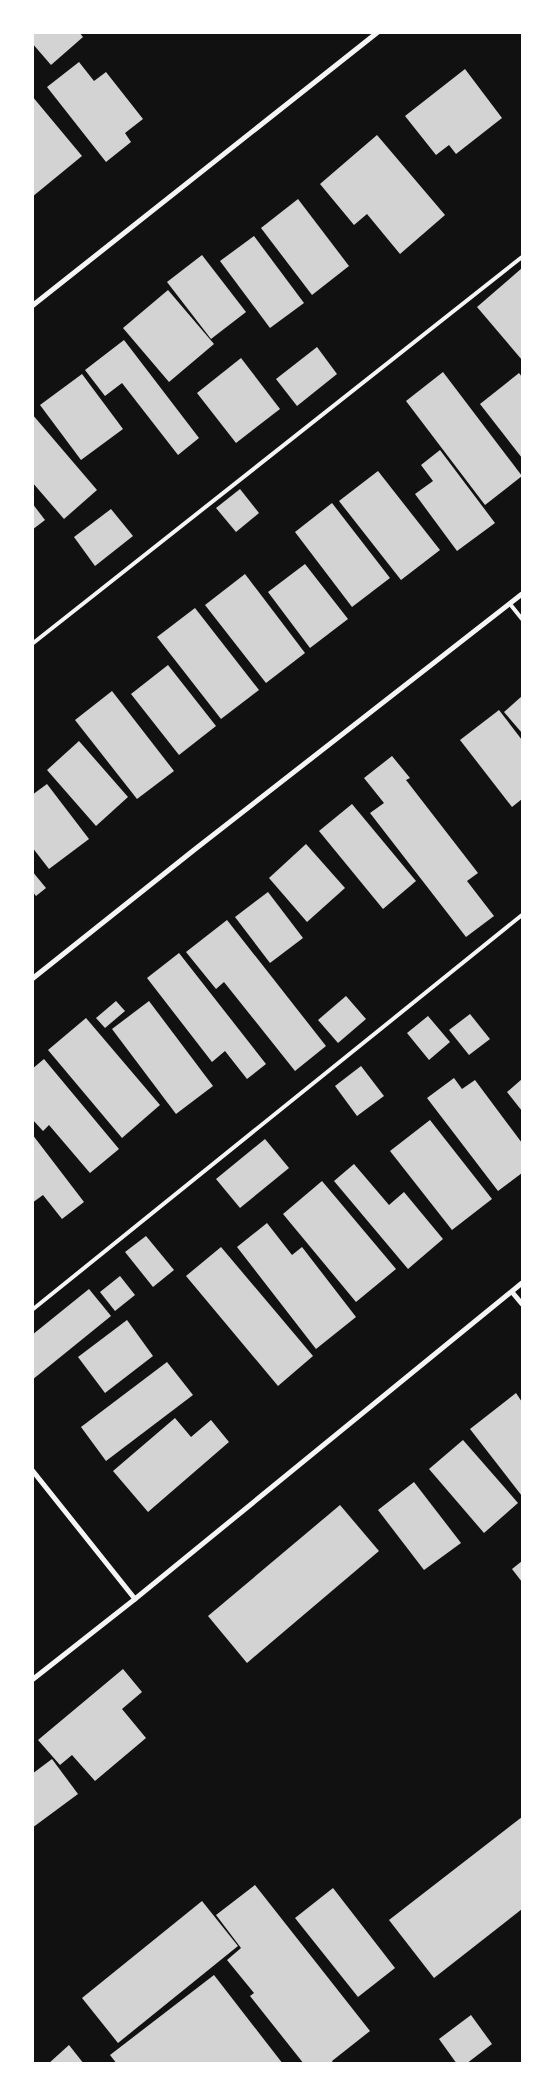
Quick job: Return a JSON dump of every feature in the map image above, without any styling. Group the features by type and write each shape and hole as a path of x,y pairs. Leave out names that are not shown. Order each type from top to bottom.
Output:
{"street":[{"path":"32,306 378,32"},
{"path":"32,980 194,850 522,594"},
{"path":"32,1680 136,1599 522,1283"},
{"path":"512,1292 522,1304"},
{"path":"32,1470 136,1599"}],"lane":[{"path":"32,644 522,257"},
{"path":"510,604 522,619"},
{"path":"32,1310 522,915"}],"building":[{"path":"32,32 79,32 83,37 51,65 32,43"},
{"path":"79,62 94,81 106,72 143,119 125,133 131,142 106,162 47,87"},
{"path":"465,69 502,118 456,154 449,145 436,155 405,116"},
{"path":"32,96 82,156 32,197"},
{"path":"377,135 445,215 400,254 367,214 354,225 320,184"},
{"path":"298,199 349,266 312,295 261,228"},
{"path":"254,236 304,303 270,328 220,261"},
{"path":"202,255 246,312 211,339 167,282"},
{"path":"522,268 522,360 477,307"},
{"path":"168,290 214,344 169,382 123,328"},
{"path":"124,340 199,438 178,455 122,383 105,396 85,370"},
{"path":"317,347 337,374 297,406 276,379"},
{"path":"241,358 280,409 236,443 197,393"},
{"path":"443,372 522,476 485,505 406,401"},
{"path":"519,373 522,377 522,458 480,404"},
{"path":"82,374 123,429 81,460 40,405"},
{"path":"32,414 97,490 64,519 32,482"},
{"path":"440,450 495,523 457,551 415,494 433,481 421,465"},
{"path":"378,471 440,550 401,580 339,501"},
{"path":"240,489 259,513 236,532 216,508"},
{"path":"32,503 45,520 32,530"},
{"path":"332,503 390,578 352,607 295,532"},
{"path":"111,509 133,536 95,566 74,537"},
{"path":"305,564 348,619 310,648 268,592"},
{"path":"245,574 305,653 266,683 205,605"},
{"path":"195,608 259,690 221,719 157,637"},
{"path":"168,665 216,726 179,755 131,694"},
{"path":"112,691 174,771 137,799 75,720"},
{"path":"522,696 522,733 504,712"},
{"path":"499,710 522,740 522,799 512,807 460,740"},
{"path":"79,741 128,797 96,826 47,770"},
{"path":"392,756 410,778 406,780 478,873 467,881 494,916 466,937 370,813 384,803 364,778"},
{"path":"47,784 89,839 49,869 32,847 32,795"},
{"path":"352,804 416,881 383,909 319,831"},
{"path":"306,844 345,888 307,922 269,878"},
{"path":"32,871 46,888 36,896 32,891"},
{"path":"268,892 303,938 270,963 235,917"},
{"path":"227,920 326,1046 295,1071 224,982 216,989 186,952"},
{"path":"179,953 266,1064 247,1079 225,1051 212,1062 147,978"},
{"path":"346,996 366,1019 338,1043 318,1020"},
{"path":"116,1001 125,1011 105,1028 96,1018"},
{"path":"149,1001 213,1086 176,1114 112,1029"},
{"path":"470,1014 490,1039 469,1055 449,1030"},
{"path":"428,1016 450,1042 429,1060 407,1033"},
{"path":"86,1018 160,1105 122,1138 48,1050"},
{"path":"44,1059 119,1149 90,1173 49,1125 43,1131 32,1119 32,1069"},
{"path":"361,1066 384,1096 357,1116 335,1086"},
{"path":"454,1078 462,1089 475,1080 522,1143 522,1173 498,1191 427,1098"},
{"path":"522,1079 522,1111 507,1092"},
{"path":"430,1120 492,1199 452,1230 390,1151"},
{"path":"32,1134 84,1202 62,1219 43,1195 32,1203"},
{"path":"265,1139 289,1168 240,1208 216,1179"},
{"path":"354,1164 389,1205 404,1192 443,1239 408,1269 334,1181"},
{"path":"322,1181 396,1269 356,1302 283,1214"},
{"path":"267,1223 292,1255 302,1247 356,1317 316,1349 237,1247"},
{"path":"146,1236 174,1270 153,1287 125,1252"},
{"path":"221,1247 313,1356 278,1386 186,1276"},
{"path":"120,1276 135,1295 115,1311 100,1292"},
{"path":"89,1289 111,1316 32,1380 32,1335"},
{"path":"127,1320 153,1356 105,1393 78,1357"},
{"path":"167,1362 193,1395 106,1461 81,1427"},
{"path":"516,1393 522,1402 522,1496 470,1429"},
{"path":"175,1418 191,1437 211,1420 229,1442 148,1512 113,1471"},
{"path":"463,1440 518,1503 484,1533 429,1469"},
{"path":"414,1482 461,1543 424,1570 378,1510"},
{"path":"340,1505 379,1551 247,1663 208,1616"},
{"path":"522,1561 522,1582 512,1569"},
{"path":"123,1669 142,1692 122,1709 146,1738 95,1781 72,1755 60,1765 38,1740"},
{"path":"52,1759 78,1794 32,1828 32,1774"},
{"path":"522,1817 522,1909 434,1978 389,1920"},
{"path":"255,1885 370,2031 332,2061 334,2064 304,2064 250,1996 254,1993 227,1960 241,1948 216,1915"},
{"path":"333,1888 395,1968 358,1997 295,1918"},
{"path":"202,1901 238,1946 118,2043 82,1998"},
{"path":"214,1975 283,2064 117,2064 110,2055"},
{"path":"471,2015 492,2044 466,2064 457,2064 439,2039"},
{"path":"69,2045 84,2064 48,2064"}]}
